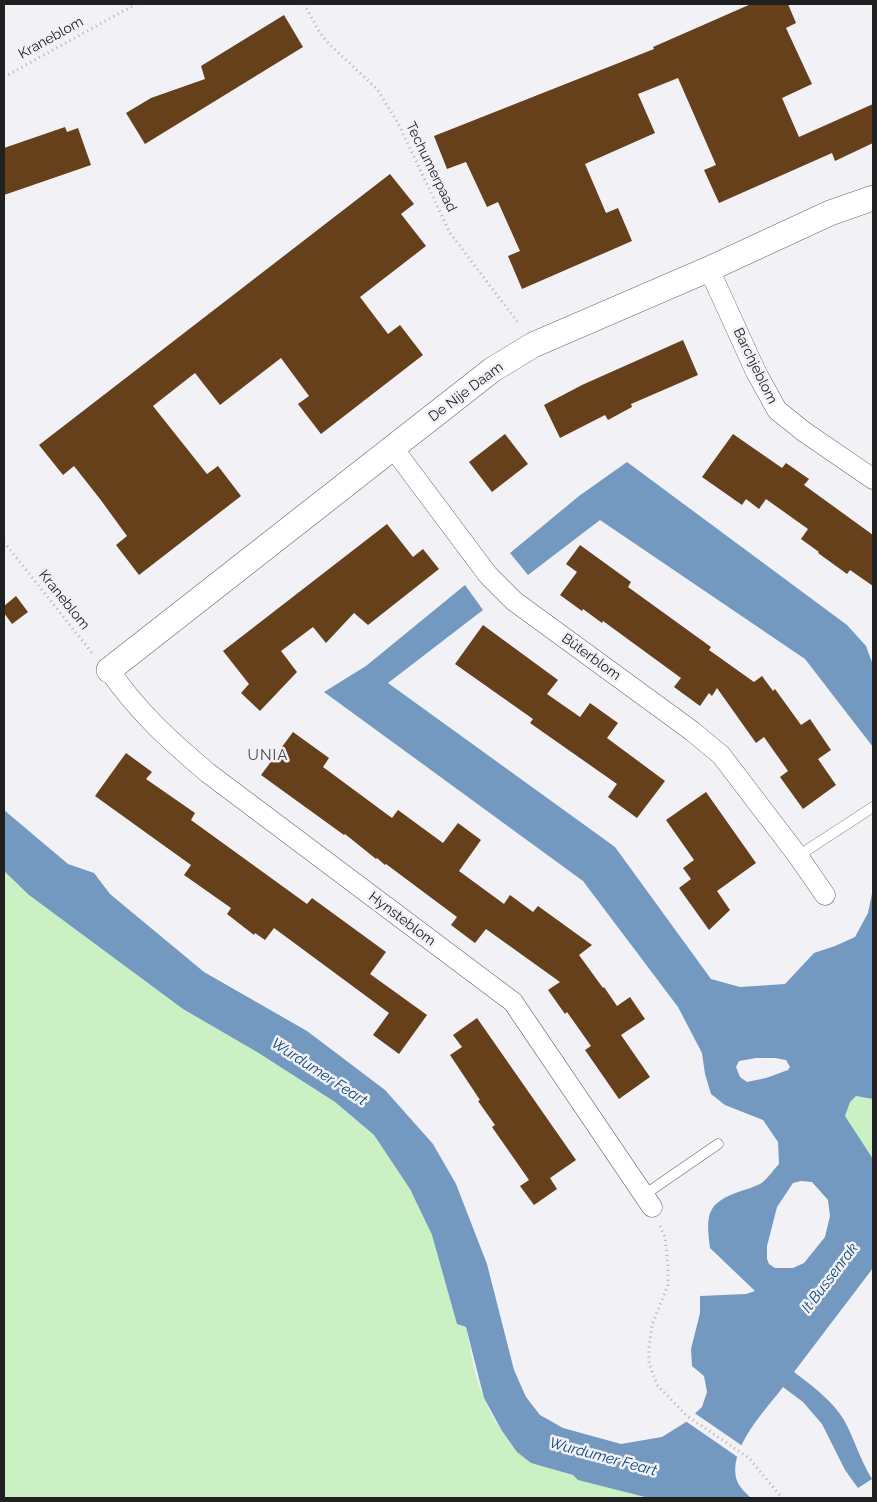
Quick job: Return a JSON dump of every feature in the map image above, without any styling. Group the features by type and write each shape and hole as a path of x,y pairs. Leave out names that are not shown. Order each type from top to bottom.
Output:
{"street":[{"name":"De Nije Daam","path":"109,670 492,370 533,345 709,269 830,213 873,198"},
{"name":"Barchjeblom","path":"709,269 756,372 777,410 803,431 873,479"},
{"name":"Bûterblom","path":"393,448 488,575 514,601 692,731 721,755 798,856 824,895"},
{"name":"Hynsteblom","path":"109,670 124,693 162,735 208,773 513,1002 648,1201"}],"lane":[{"path":"798,856 873,807"},
{"path":"648,1201 718,1144"}],"path":[{"name":"Kraneblom","path":"4,77 136,4"},
{"name":"Techumerpaad","path":"304,4 320,33 329,44 378,89 398,123 450,233 512,314 533,345"},
{"name":"Kraneblom","path":"4,542 94,656 109,670"},
{"path":"648,1201 665,1237 668,1265 668,1285 652,1325 649,1348 649,1363 657,1386 688,1416 749,1458 782,1498"}],"green space":[{"path":"4,871 29,895 183,1009 257,1052 335,1102 374,1135 410,1189 432,1235 457,1323 466,1327 475,1372 481,1390 492,1416 503,1434 531,1463 649,1498 4,1498"},
{"path":"856,1096 873,1099 873,1159 845,1117 850,1102"}],"water":[{"path":"627,462 847,625 866,646 873,665 873,747 805,659 600,520 528,575 510,553 579,496"},
{"path":"465,585 483,610 388,683 615,847 711,979 740,987 785,984 814,953 855,937 868,913 873,889 873,1099 856,1096 850,1102 845,1116 873,1159 873,1268 794,1372 828,1400 844,1420 872,1479 858,1488 845,1470 822,1424 803,1402 783,1387 757,1419 737,1458 735,1471 738,1483 751,1498 649,1498 578,1480 573,1475 531,1463 517,1452 502,1431 484,1398 466,1327 457,1324 432,1235 410,1189 374,1135 335,1102 257,1052 183,1009 29,895 4,871 4,810 68,864 94,873 110,894 204,972 307,1031 385,1090 433,1144 456,1184 487,1264 514,1370 526,1397 540,1415 563,1428 621,1444 662,1437 686,1422 702,1407 707,1392 704,1376 692,1366 691,1349 700,1313 700,1296 746,1294 755,1291 710,1248 708,1226 711,1211 715,1205 729,1195 758,1185 765,1180 779,1164 778,1142 763,1120 725,1105 711,1094 705,1074 702,1053 678,1007 583,881 324,692 366,666","holes":["756,1058 786,1060 790,1067 788,1070 766,1078 747,1082 740,1077 736,1067 739,1061","801,1181 812,1182 828,1200 830,1216 825,1237 804,1263 793,1268 775,1268 769,1264 767,1259 767,1246 777,1207 793,1183"]}],"pier":[{"path":"693,1412 744,1447 739,1458 684,1420"}],"building":[{"path":"751,4 788,4 796,23 786,28 812,84 782,98 799,137 873,104 873,143 835,161 832,153 719,203 704,170 716,165 678,78 638,94 655,133 585,164 606,213 618,208 632,241 522,289 508,256 520,251 498,202 487,207 466,162 447,169 434,136 654,49 653,47"},
{"path":"284,15 303,47 145,144 126,113 151,98 205,79 201,66"},
{"path":"65,127 67,132 78,128 91,165 4,195 4,148"},
{"path":"390,174 414,204 401,214 426,246 360,297 388,334 400,325 423,355 321,434 298,404 309,396 281,358 220,405 195,373 153,406 207,474 218,466 241,496 139,575 116,545 127,536 100,499 74,466 63,475 39,445"},
{"path":"683,340 698,375 631,404 632,407 608,420 605,415 560,438 544,405 582,385"},
{"path":"505,434 528,464 492,492 469,462"},
{"path":"733,434 782,468 786,463 809,479 804,485 873,535 873,586 850,570 847,574 818,553 801,539 808,529 766,499 759,509 746,499 742,505 702,477"},
{"path":"387,524 413,557 423,549 439,569 368,625 354,613 326,643 313,627 281,651 297,672 260,711 241,693 249,684 223,651"},
{"path":"580,545 631,582 628,587 711,647 709,650 754,682 762,676 773,691 775,689 801,725 810,719 831,750 818,759 836,785 803,809 780,777 788,771 764,737 756,743 717,688 712,696 709,693 700,706 674,687 681,678 603,621 602,623 583,609 582,611 560,595 577,572 566,564"},
{"path":"16,596 28,612 12,624 4,613 4,606"},
{"path":"483,625 558,680 547,694 580,717 590,703 618,723 607,738 665,781 637,818 608,797 617,784 530,723 533,719 455,664"},
{"path":"293,732 329,758 323,767 392,818 398,810 443,843 458,823 481,840 459,871 504,904 510,895 533,912 538,906 592,945 579,955 617,1006 630,997 645,1019 621,1035 650,1077 619,1099 585,1050 591,1046 567,1012 565,1014 548,990 560,982 486,929 475,943 451,925 457,917 386,864 376,859 345,834 261,775"},
{"path":"126,753 152,772 146,779 195,813 191,820 307,904 312,898 386,952 370,974 427,1015 399,1054 373,1035 389,1013 274,928 265,940 255,933 254,935 227,914 231,908 184,875 191,865 95,796"},
{"path":"706,792 756,863 717,891 730,910 709,930 679,888 691,879 683,868 694,860 666,820"},
{"path":"477,1018 576,1160 550,1178 557,1189 534,1205 520,1186 529,1180 492,1127 495,1125 450,1055 462,1047 453,1035"}],"district":[{"name":"UNIA","path":"268,755"}],"water label":[{"name":"Wurdumer Feart","path":"319,1072"},
{"name":"It Bussenrak","path":"830,1278"},
{"name":"Wurdumer Feart","path":"603,1457"}]}
